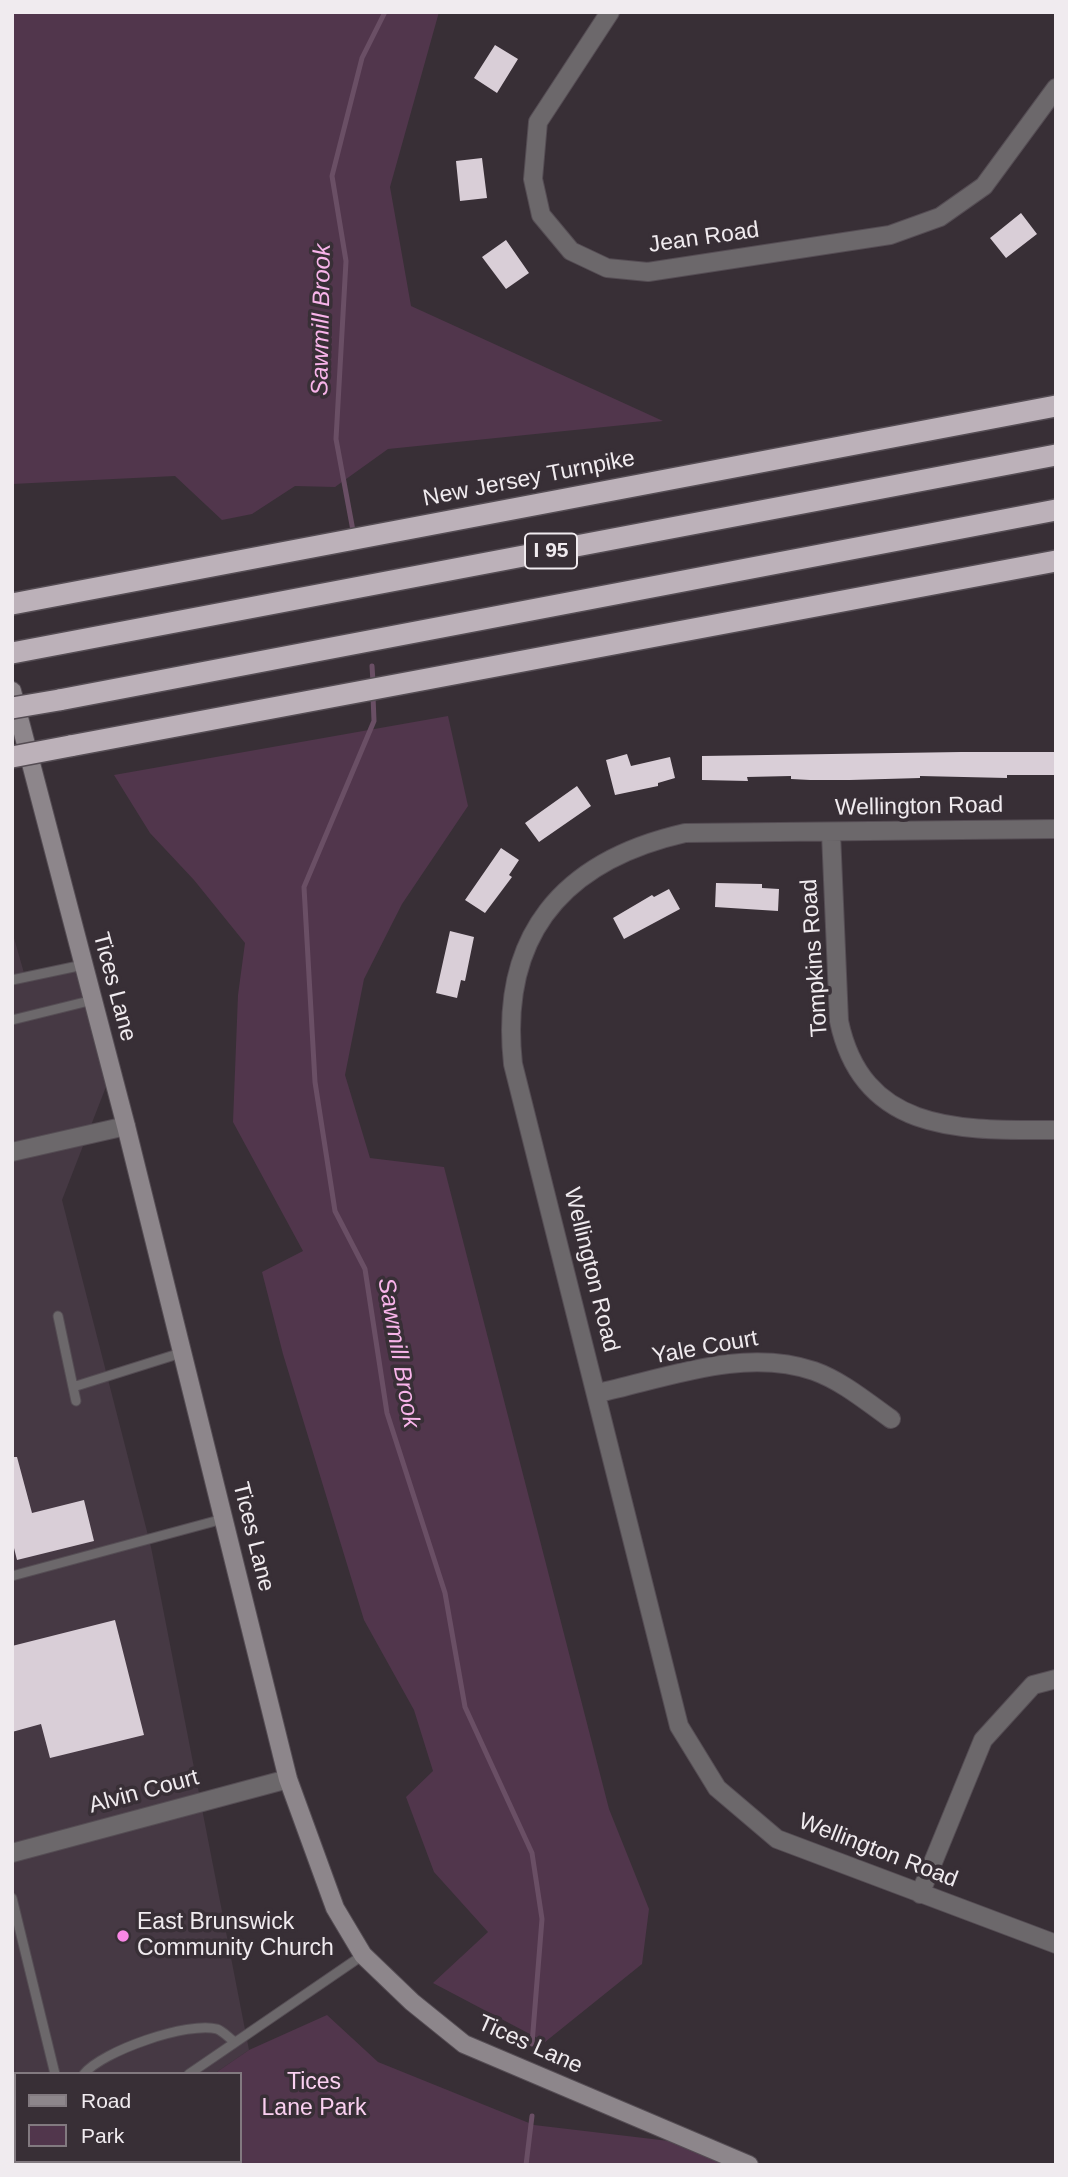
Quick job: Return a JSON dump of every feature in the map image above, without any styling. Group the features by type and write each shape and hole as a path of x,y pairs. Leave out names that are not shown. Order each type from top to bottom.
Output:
{"highway":[{"name":"New Jersey Turnpike","path":"12,604 1056,406"},
{"name":"I 95","path":"12,653 1056,455"},
{"name":"I 95","path":"12,708 1056,510"},
{"path":"12,757 1056,561"}],"street":[{"name":"Jean Road","path":"610,12 538,122 533,179 541,215 571,251 607,268 648,272 890,235 940,217 984,186 1056,88"},
{"name":"Tices Lane","path":"12,691 126,1126 288,1779 335,1908 363,1955 412,2003 464,2044 749,2165"},
{"name":"Wellington Road","path":"1056,829 685,833 645,842 607,860 574,883 548,911 526,944 511,1003 513,1064 679,1726 717,1788 777,1839 1056,1944"},
{"name":"Tompkins Road","path":"831,833 839,1021 843,1042 858,1070 891,1104 938,1125 968,1130 1056,1130"},
{"path":"12,1152 126,1126"},
{"name":"Yale Court","path":"597,1394 743,1361 771,1360 815,1372 836,1381 891,1419"},
{"path":"920,1894 983,1740 1033,1685 1056,1679"},
{"name":"Alvin Court","path":"12,1853 288,1779"}],"lane":[{"path":"12,980 83,965"},
{"path":"12,1020 93,1000"},
{"path":"58,1316 76,1401"},
{"path":"73,1387 181,1353"},
{"path":"12,1576 223,1518"},
{"path":"12,1898 14,1916 53,2072"},
{"path":"193,2072 363,1955"},
{"path":"86,2072 92,2064 129,2045 194,2030 218,2029 235,2042"}],"shaded area":[{"path":"12,931 26,980 82,969 109,1079 62,1200 151,1547 249,2050 217,2072 14,2072 14,2163 84,2163 12,2165"}],"green space":[{"path":"12,12 439,12 390,187 411,306 663,421 388,449 335,487 295,486 252,514 222,520 175,476 12,484"},
{"path":"448,716 468,806 402,904 364,979 345,1075 370,1158 444,1167 609,1809 649,1909 642,1964 545,2042 433,1983 488,1932 434,1872 406,1797 433,1771 414,1710 364,1620 283,1354 262,1272 303,1251 233,1122 238,995 245,943 194,880 150,833 114,775"},
{"name":"Tices Lane Park","path":"327,2015 378,2062 534,2125 686,2143 733,2165 81,2165 242,2163 242,2072 217,2072 249,2050"},
{"path":"12,2111 14,2163 19,2163 12,2165"}],"building":[{"path":"495,45 518,59 497,93 474,78"},
{"path":"482,158 487,198 460,201 456,161"},
{"path":"1021,213 1037,234 1006,258 990,238"},
{"path":"506,240 529,273 506,289 482,257"},
{"path":"1056,752 1056,775 1007,775 1007,778 920,776 850,780 791,779 791,776 747,777 748,781 702,780 702,756"},
{"path":"627,754 631,766 670,757 675,778 658,783 658,786 615,795 606,760"},
{"path":"577,786 591,806 539,842 525,823"},
{"path":"501,848 519,860 509,875 512,877 485,913 465,900"},
{"path":"716,883 762,884 762,888 779,889 778,911 715,907"},
{"path":"669,889 680,909 624,939 613,918 652,895 654,897"},
{"path":"450,931 474,937 465,981 461,980 457,998 436,993"},
{"path":"12,1457 17,1457 32,1513 84,1500 94,1541 17,1560 12,1540"},
{"path":"115,1620 144,1735 50,1758 41,1724 12,1732 12,1646"}],"waterway":[{"name":"Sawmill Brook","path":"354,536 336,439 346,261 332,176 362,58 385,12"},
{"name":"Sawmill Brook","path":"372,666 373,682"},
{"name":"Sawmill Brook","path":"373,696 374,721 304,887 315,1082 335,1211 365,1269 387,1413 445,1593 465,1707 532,1853 542,1919 532,2044"},
{"name":"Sawmill Brook","path":"526,2165 532,2116"}],"place":[{"name":"East Brunswick Community Church","path":"123,1936"}]}
